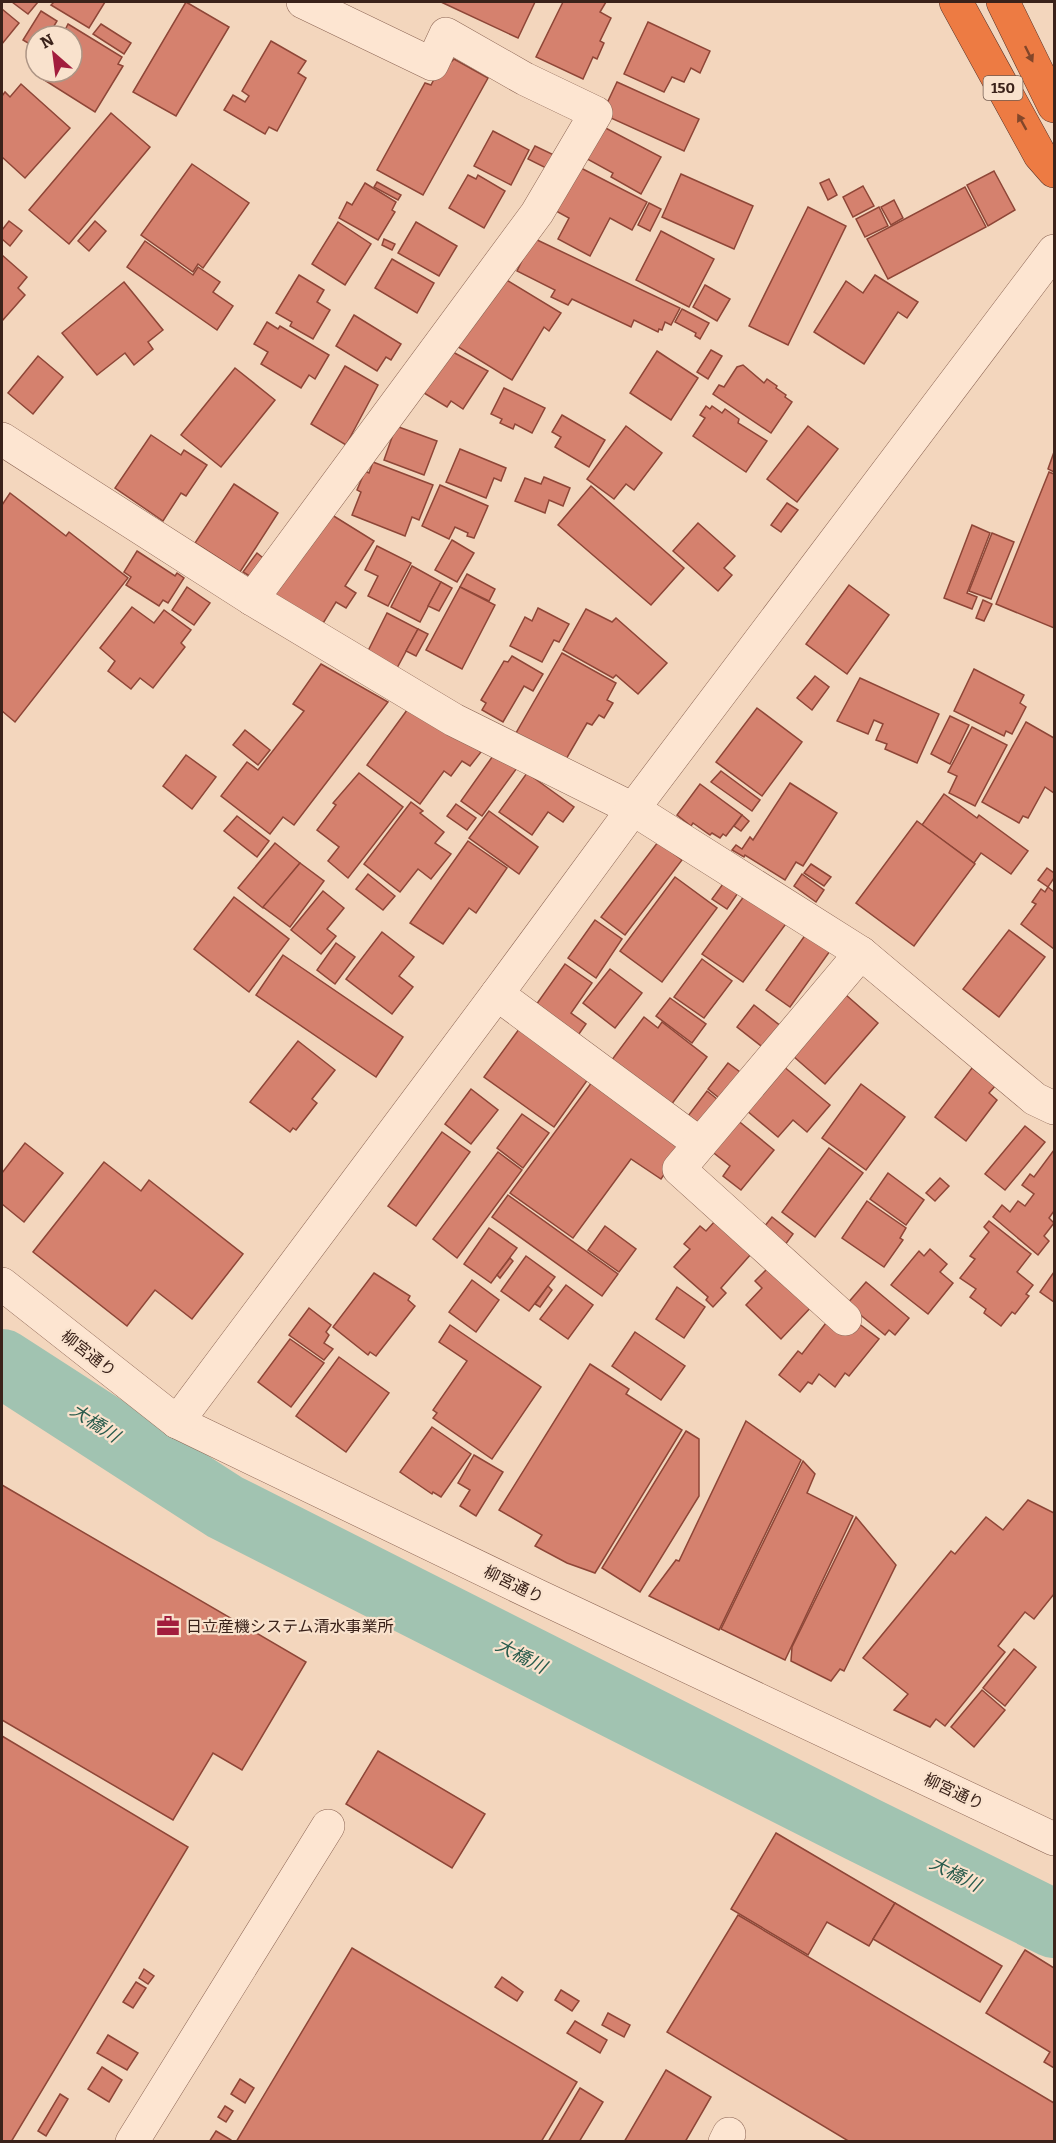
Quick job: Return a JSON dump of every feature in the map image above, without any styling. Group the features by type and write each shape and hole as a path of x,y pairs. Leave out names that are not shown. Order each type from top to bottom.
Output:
{"highway":[{"name":"150","path":"956,2 1040,155 1054,171"},
{"name":"150","path":"1003,2 1054,106"}],"street":[{"path":"252,598 537,213 596,112 525,79 446,34 432,64 303,2"},
{"path":"177,1422 633,809 1054,251"},
{"path":"2,440 252,598 454,720 633,809 861,953 1035,1099 1054,1108"},
{"path":"845,1319 679,1168 861,953"},
{"path":"497,994 699,1144"},
{"name":"柳宮通り","path":"2,1284 177,1422 526,1590 1054,1839"},
{"path":"132,2142 328,1826"}],"building":[{"path":"12,2 38,2 28,14"},
{"path":"54,2 105,2 89,28 51,5"},
{"path":"186,2 229,27 176,116 133,92"},
{"path":"441,2 535,2 518,38"},
{"path":"563,2 606,2 600,12 611,18 600,41 604,43 597,59 593,57 583,79 536,57"},
{"path":"2,9 19,23 2,44"},
{"path":"41,11 57,21 55,24 33,24"},
{"path":"648,22 710,51 700,73 691,68 684,82 672,77 664,92 624,74"},
{"path":"101,24 131,43 124,54 93,34"},
{"path":"84,34 122,57 118,64 123,66 95,112 51,84 84,84"},
{"path":"271,41 306,61 298,73 306,78 277,131 269,127 265,134 224,110 233,95 245,102 249,96 242,91"},
{"path":"445,58 452,61 454,59 488,78 423,195 377,170 425,83 431,85"},
{"path":"617,82 699,119 684,151 602,114"},
{"path":"21,84 70,128 25,178 2,157 2,96 5,92 10,97"},
{"path":"111,113 150,147 69,244 29,210"},
{"path":"596,123 661,157 641,194 611,177 613,173 580,155"},
{"path":"493,131 529,150 511,185 474,166"},
{"path":"535,146 554,155 548,169 528,159"},
{"path":"192,164 249,203 203,268 198,264 193,272 141,235"},
{"path":"579,167 647,202 632,230 610,218 590,256 558,239 569,218 556,211"},
{"path":"994,171 1015,210 988,226 967,185"},
{"path":"681,174 753,206 734,249 662,217"},
{"path":"468,175 476,179 478,175 505,191 484,228 449,208"},
{"path":"829,179 837,195 828,200 820,183"},
{"path":"377,182 401,195 398,200 374,187"},
{"path":"365,183 396,202 392,210 395,212 378,240 339,218 347,202 352,205"},
{"path":"863,186 874,206 853,217 843,197"},
{"path":"965,187 986,227 888,279 867,239"},
{"path":"894,200 903,218 891,225 881,207"},
{"path":"649,203 661,209 650,231 638,225"},
{"path":"808,207 846,226 788,345 749,326"},
{"path":"879,207 888,226 865,237 856,219"},
{"path":"9,221 22,231 10,246 2,239 2,230"},
{"path":"95,221 106,231 89,251 78,241"},
{"path":"338,222 371,244 345,285 312,264"},
{"path":"416,222 457,246 439,276 398,253"},
{"path":"661,231 714,259 689,307 636,280"},
{"path":"533,238 680,308 671,325 665,322 662,330 659,329 658,332 634,320 631,327 572,299 568,305 551,297 555,290 517,271"},
{"path":"384,239 395,244 392,250 382,245"},
{"path":"145,241 193,275 198,267 220,282 213,292 233,306 217,330 127,267"},
{"path":"2,255 27,277 18,288 25,295 2,321"},
{"path":"392,259 434,283 417,313 375,288"},
{"path":"299,275 324,290 317,302 330,310 313,339 290,326 292,322 276,313"},
{"path":"875,275 918,302 907,318 898,312 864,364 814,332 846,281 863,293"},
{"path":"500,276 561,313 549,331 544,327 512,380 455,345"},
{"path":"124,282 163,330 148,342 153,349 134,365 125,353 97,375 62,333"},
{"path":"705,285 730,299 717,321 693,307"},
{"path":"682,309 709,323 700,339 695,336 696,333 675,322"},
{"path":"354,315 401,344 391,360 386,357 377,371 336,346"},
{"path":"267,322 278,329 280,326 329,355 315,379 309,375 301,388 261,364 268,352 254,344"},
{"path":"711,350 722,356 708,379 697,372"},
{"path":"451,351 488,371 463,409 451,401 447,407 424,393"},
{"path":"657,351 698,378 671,420 630,393"},
{"path":"38,356 63,377 33,414 8,393"},
{"path":"743,365 764,383 767,379 777,386 776,388 792,402 771,433 713,394 719,385 724,387 737,367"},
{"path":"345,366 378,385 346,445 311,424"},
{"path":"235,368 275,400 221,467 181,435"},
{"path":"504,388 545,408 532,433 515,424 513,429 500,423 502,419 491,414"},
{"path":"706,406 710,409 712,406 722,413 725,409 739,419 738,423 767,441 746,472 693,436 705,418 700,415"},
{"path":"562,415 605,440 589,467 555,447 561,437 552,432"},
{"path":"396,426 437,441 424,475 384,460"},
{"path":"626,426 662,453 634,490 626,484 614,499 587,479"},
{"path":"808,426 838,449 797,502 767,479"},
{"path":"151,435 181,455 184,450 207,465 186,496 181,493 163,521 115,488"},
{"path":"460,449 506,468 501,481 494,478 486,498 446,482"},
{"path":"1054,452 1054,472 1048,469"},
{"path":"373,462 433,485 419,520 412,517 405,536 352,515 361,492 357,490 365,471 369,473"},
{"path":"1049,472 1054,474 1054,628 996,604"},
{"path":"544,477 570,488 563,506 549,500 545,513 515,501 525,478 541,484"},
{"path":"234,484 278,513 240,572 195,543"},
{"path":"440,485 488,506 474,538 455,527 449,539 422,526"},
{"path":"591,486 684,568 651,605 558,525"},
{"path":"10,493 66,536 69,532 128,578 15,722 2,711 2,505"},
{"path":"787,503 798,510 781,532 771,525"},
{"path":"324,510 374,541 345,586 356,593 346,608 336,602 322,625 272,594"},
{"path":"698,523 735,556 724,568 732,575 718,591 673,551"},
{"path":"972,525 990,533 967,593 977,597 972,609 944,598"},
{"path":"992,533 1014,542 991,599 969,591"},
{"path":"452,540 474,553 457,582 435,570"},
{"path":"377,546 411,563 388,606 368,596 378,576 365,570"},
{"path":"137,551 175,576 177,573 184,578 168,603 163,600 159,606 126,585 131,577 124,572"},
{"path":"257,553 268,562 256,580 243,572"},
{"path":"412,566 441,582 420,622 391,607"},
{"path":"467,574 495,589 489,601 460,587"},
{"path":"441,582 452,588 439,611 428,606"},
{"path":"849,585 889,615 847,674 806,644"},
{"path":"187,587 210,603 194,625 172,610"},
{"path":"460,587 495,605 462,669 426,650"},
{"path":"983,600 992,604 984,621 976,618"},
{"path":"132,607 154,623 164,610 191,630 181,643 185,647 153,688 140,678 131,689 108,671 115,661 100,648"},
{"path":"538,608 569,624 559,642 554,640 542,662 510,646 525,617 532,621"},
{"path":"586,609 612,622 616,618 667,663 638,694 616,675 613,678 563,650"},
{"path":"387,613 418,629 397,668 367,653"},
{"path":"418,629 428,634 416,656 406,651"},
{"path":"562,653 616,683 607,700 613,703 604,718 599,715 592,725 587,723 565,761 516,733"},
{"path":"512,656 543,674 533,691 524,686 503,722 482,710 486,703 481,700 504,661 508,662"},
{"path":"321,664 388,702 294,825 283,817 270,834 221,796 247,762 258,770 304,711 293,704"},
{"path":"974,669 1024,695 1020,703 1026,707 1012,734 1006,731 1004,736 954,711"},
{"path":"815,676 829,687 812,710 797,698"},
{"path":"860,678 939,714 917,763 885,749 887,744 876,740 883,724 874,720 868,734 837,721"},
{"path":"410,706 438,721 481,752 470,766 462,761 451,776 444,771 420,804 367,765"},
{"path":"757,708 802,742 762,796 716,762"},
{"path":"950,716 969,725 950,764 931,754"},
{"path":"1026,722 1054,738 1054,793 1045,787 1028,818 1023,816 1019,823 982,802"},
{"path":"972,727 1007,745 975,806 949,793 957,776 948,772"},
{"path":"245,730 270,750 258,765 233,745"},
{"path":"495,753 517,768 482,816 461,801"},
{"path":"186,755 216,777 192,809 163,786"},
{"path":"721,771 760,800 752,811 711,782"},
{"path":"359,773 403,807 348,878 328,861 339,847 317,830 336,805 333,803"},
{"path":"527,773 574,807 563,822 548,812 532,835 499,812"},
{"path":"790,783 837,813 803,866 796,862 785,880 745,855 744,857 732,850 736,845 742,849 750,837 753,840"},
{"path":"700,784 742,815 726,836 723,834 720,838 712,833 710,835 693,823 691,826 677,815"},
{"path":"944,794 977,818 979,815 1028,851 1011,874 981,853 974,863 922,825"},
{"path":"411,802 423,811 420,813 444,832 435,843 451,854 431,879 418,869 400,892 364,864"},
{"path":"456,804 476,818 467,830 447,816"},
{"path":"489,811 538,847 519,874 469,838"},
{"path":"742,815 749,821 741,831 734,826"},
{"path":"237,816 269,841 257,857 224,831"},
{"path":"917,821 975,864 914,946 856,903"},
{"path":"468,841 507,868 476,913 469,908 443,944 410,923"},
{"path":"658,842 682,860 625,935 601,917"},
{"path":"275,843 300,863 263,908 238,888"},
{"path":"300,863 324,881 290,927 263,907"},
{"path":"811,864 831,877 824,886 804,873"},
{"path":"1047,868 1054,873 1054,878 1048,887 1038,880"},
{"path":"368,874 395,896 383,910 356,889"},
{"path":"802,874 824,890 816,902 794,886"},
{"path":"675,877 717,908 662,982 620,951"},
{"path":"728,877 742,887 727,909 712,899"},
{"path":"1048,887 1054,892 1054,949 1021,924 1036,904 1032,902 1041,889 1045,892"},
{"path":"323,891 344,908 327,929 336,936 321,954 291,930"},
{"path":"747,892 788,921 743,982 702,954"},
{"path":"234,897 289,939 249,992 194,949"},
{"path":"595,920 622,939 596,978 568,958"},
{"path":"1009,930 1045,957 999,1017 963,989"},
{"path":"382,932 414,957 399,976 413,987 392,1014 346,979"},
{"path":"806,934 830,951 790,1007 766,990"},
{"path":"336,943 355,957 335,984 317,970"},
{"path":"283,955 403,1037 376,1077 256,995"},
{"path":"702,959 732,981 704,1018 674,997"},
{"path":"565,964 592,983 571,1013 586,1024 574,1041 531,1012"},
{"path":"610,969 642,993 615,1028 583,1003"},
{"path":"846,995 878,1023 825,1084 793,1056"},
{"path":"670,998 706,1024 692,1043 656,1016"},
{"path":"754,1005 782,1027 765,1049 737,1027"},
{"path":"644,1017 658,1028 662,1022 707,1057 671,1105 611,1061"},
{"path":"522,1025 591,1075 554,1127 484,1077"},
{"path":"298,1041 335,1070 312,1099 317,1103 296,1130 293,1128 290,1132 250,1102"},
{"path":"777,1061 830,1105 807,1132 793,1120 778,1137 740,1105"},
{"path":"728,1063 744,1075 723,1101 708,1089"},
{"path":"972,1068 995,1086 989,1093 997,1100 966,1141 935,1117"},
{"path":"592,1082 686,1143 661,1179 631,1159 573,1238 510,1193"},
{"path":"861,1084 905,1117 866,1170 822,1138"},
{"path":"471,1089 498,1110 471,1144 445,1124"},
{"path":"707,1091 722,1103 703,1127 688,1116"},
{"path":"522,1114 549,1133 523,1168 497,1148"},
{"path":"736,1119 774,1150 741,1190 723,1176 730,1166 710,1150"},
{"path":"1025,1126 1045,1142 1005,1190 985,1174"},
{"path":"442,1132 470,1152 416,1226 388,1206"},
{"path":"25,1143 63,1173 24,1222 2,1204 2,1173"},
{"path":"829,1148 863,1173 815,1237 782,1212"},
{"path":"1054,1150 1054,1211 1049,1218 1054,1223 1044,1236 1049,1241 1038,1255 993,1217 1002,1205 1010,1212 1018,1201 1025,1206 1034,1194 1022,1185 1030,1174 1034,1177"},
{"path":"498,1152 522,1170 457,1258 433,1239"},
{"path":"104,1162 141,1191 149,1180 243,1254 192,1319 155,1290 127,1326 33,1252"},
{"path":"888,1173 924,1200 906,1225 870,1199"},
{"path":"940,1178 949,1186 935,1201 926,1193"},
{"path":"508,1195 618,1274 602,1296 492,1217"},
{"path":"867,1201 906,1228 900,1238 903,1240 884,1267 842,1238"},
{"path":"772,1217 793,1234 785,1245 764,1227"},
{"path":"715,1221 751,1254 721,1288 726,1293 713,1307 706,1300 708,1297 674,1267 690,1249 684,1244 700,1226 706,1231"},
{"path":"989,1221 1031,1254 1017,1272 1033,1285 1026,1294 1029,1296 1015,1314 1012,1312 1001,1326 984,1313 986,1309 970,1297 976,1289 960,1278 975,1259 970,1256 989,1232 984,1227"},
{"path":"605,1226 636,1249 619,1272 588,1250"},
{"path":"489,1228 517,1248 491,1283 464,1264"},
{"path":"930,1249 947,1264 940,1272 953,1283 928,1314 891,1285 919,1251 924,1256"},
{"path":"526,1256 555,1277 529,1311 501,1291"},
{"path":"510,1258 513,1261 500,1278 497,1275"},
{"path":"772,1264 814,1304 781,1339 746,1305 762,1288 755,1281"},
{"path":"1054,1272 1054,1302 1040,1292"},
{"path":"374,1273 410,1296 408,1300 415,1306 376,1356 370,1352 368,1355 333,1327"},
{"path":"472,1280 499,1300 476,1332 449,1312"},
{"path":"866,1282 909,1318 895,1335 889,1330 885,1335 847,1304"},
{"path":"566,1285 593,1305 568,1339 540,1319"},
{"path":"548,1286 552,1290 540,1307 535,1304"},
{"path":"677,1287 705,1307 684,1338 656,1319"},
{"path":"309,1308 331,1325 326,1332 329,1335 324,1343 333,1349 324,1360 289,1335"},
{"path":"850,1317 879,1339 849,1376 845,1373 835,1387 819,1374 812,1384 808,1382 800,1392 779,1375 798,1351 802,1354 826,1323"},
{"path":"450,1325 541,1387 492,1459 433,1418 437,1413 433,1410 467,1361 439,1342"},
{"path":"635,1332 685,1366 661,1400 612,1366"},
{"path":"290,1339 324,1363 291,1407 258,1382"},
{"path":"339,1357 389,1393 346,1452 296,1416"},
{"path":"590,1364 629,1389 626,1394 682,1430 595,1573 567,1563 535,1546 542,1535 499,1510"},
{"path":"746,1421 801,1460 719,1630 649,1596 676,1560 679,1561"},
{"path":"432,1427 471,1454 441,1497 433,1492 432,1494 400,1472"},
{"path":"686,1431 699,1439 699,1496 640,1592 602,1568"},
{"path":"474,1455 503,1472 476,1516 460,1506 470,1490 458,1483"},
{"path":"803,1461 815,1474 807,1493 853,1516 785,1660 721,1629"},
{"path":"2,1485 306,1662 242,1770 213,1753 173,1820 2,1720"},
{"path":"1028,1500 1054,1513 1054,1594 1034,1619 1025,1612 998,1646 1005,1652 945,1726 936,1719 930,1727 894,1710 908,1694 863,1658 951,1551 955,1554 986,1517 1003,1530"},
{"path":"856,1517 896,1565 844,1671 840,1669 831,1681 791,1661 792,1647"},
{"path":"1014,1649 1036,1667 1005,1706 983,1688"},
{"path":"982,1690 1005,1710 974,1747 951,1727"},
{"path":"2,1736 188,1847 11,2142 2,2142"},
{"path":"378,1751 485,1814 452,1868 346,1804"},
{"path":"776,1833 895,1903 869,1946 827,1922 808,1955 731,1909"},
{"path":"895,1903 1002,1966 980,2002 873,1939"},
{"path":"738,1915 1054,2103 1054,2142 850,2142 667,2032"},
{"path":"352,1948 577,2082 541,2142 236,2142"},
{"path":"1025,1950 1054,1968 1054,2068 1044,2062 1050,2052 986,2013"},
{"path":"144,1969 154,1976 148,1984 139,1978"},
{"path":"502,1977 523,1992 517,2001 495,1987"},
{"path":"136,1982 146,1988 133,2008 123,2002"},
{"path":"561,1990 579,2001 572,2011 555,2000"},
{"path":"608,2013 630,2025 624,2037 602,2025"},
{"path":"575,2021 607,2040 600,2053 567,2033"},
{"path":"108,2035 138,2053 127,2070 97,2053"},
{"path":"102,2067 122,2080 109,2102 88,2089"},
{"path":"666,2070 711,2097 685,2142 624,2142"},
{"path":"240,2079 254,2088 245,2103 231,2094"},
{"path":"580,2088 603,2102 579,2142 548,2142"},
{"path":"60,2094 68,2099 46,2136 38,2131"},
{"path":"225,2106 233,2111 226,2122 218,2117"},
{"path":"216,2131 231,2140 231,2142 209,2142"}],"waterway":[{"name":"大橋川","path":"2,1363 225,1507 1054,1924"}],"place":[{"name":"日立産機システム清水事業所","path":"168,1626"}]}
